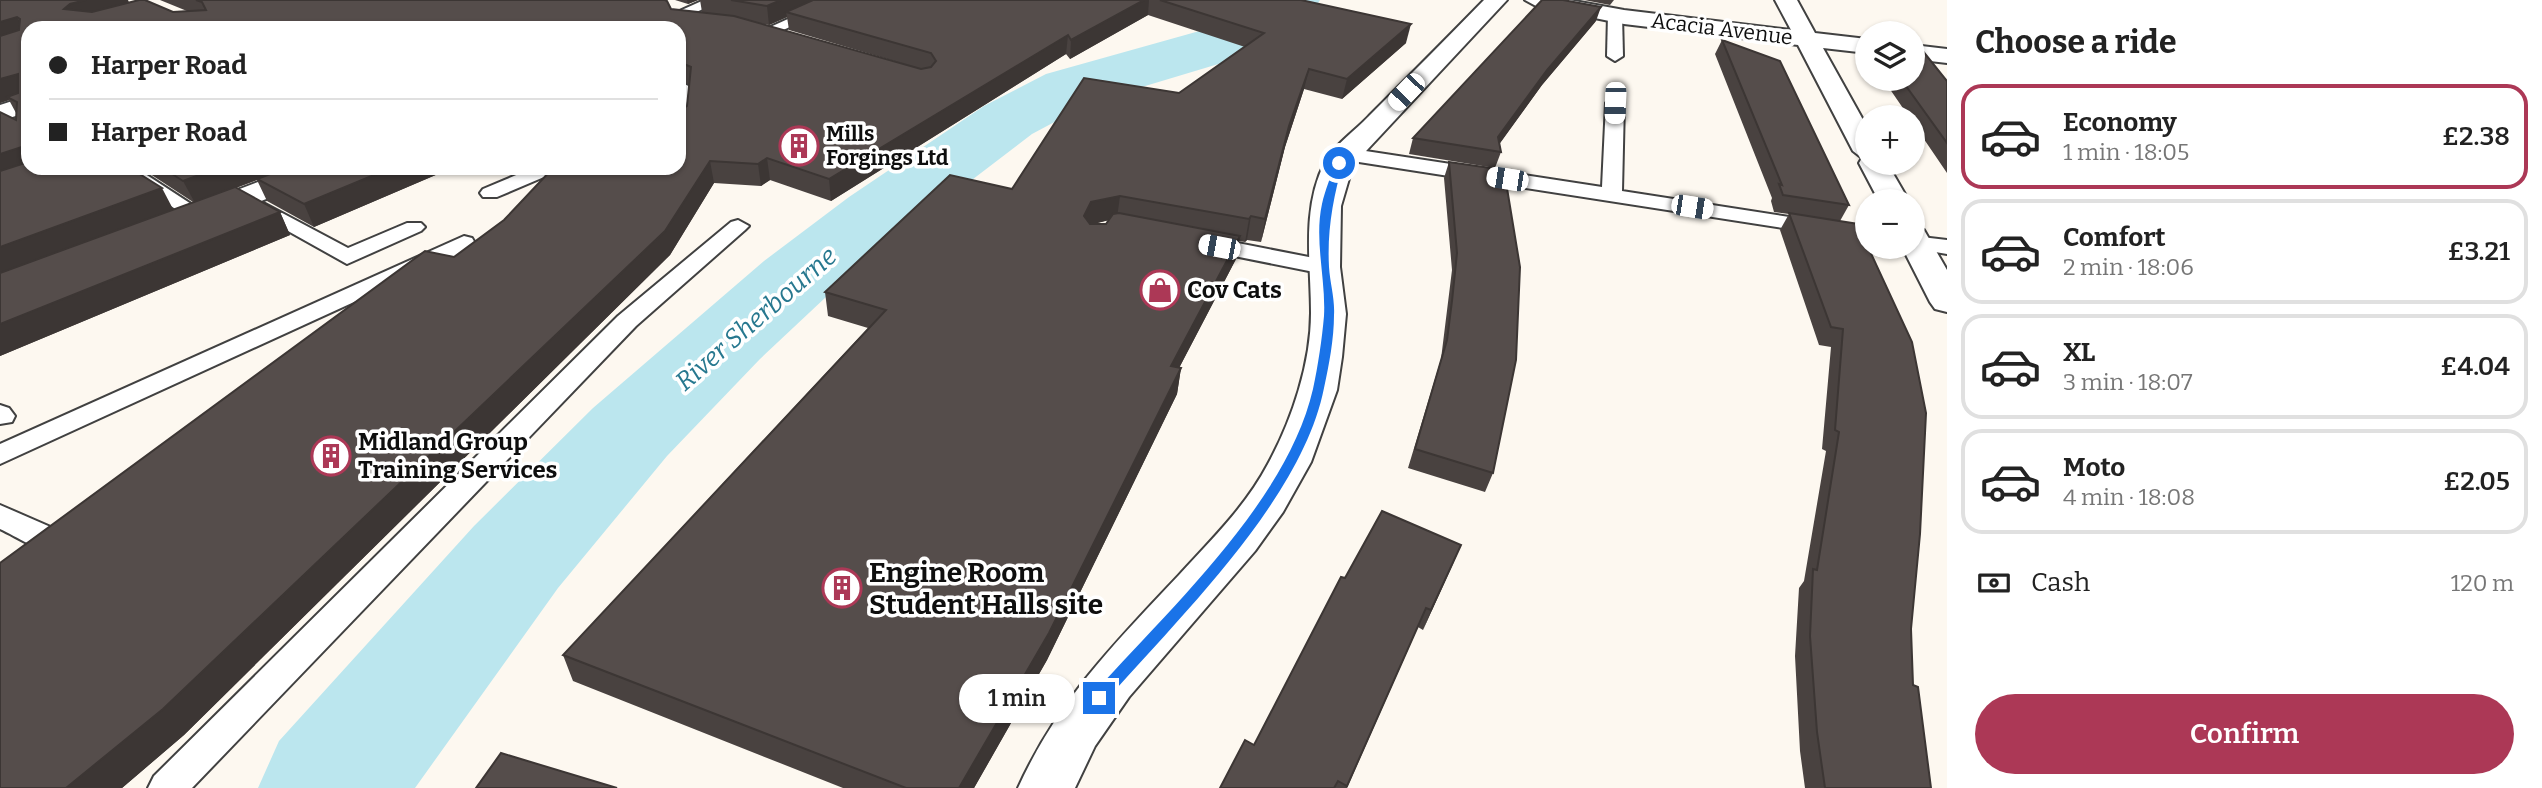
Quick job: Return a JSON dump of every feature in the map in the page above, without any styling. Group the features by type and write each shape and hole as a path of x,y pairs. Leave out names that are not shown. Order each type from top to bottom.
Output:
{"street":[{"path":"1046,788 1076,730 1111,682 1239,539 1268,501 1290,462 1318,390 1329,314 1324,267 1326,206 1331,181 1346,154 1496,0"},
{"name":"Acacia Avenue","path":"1536,0 1615,16 1855,45"},
{"path":"1786,0 1855,128"},
{"path":"659,3 680,20 732,25 794,41"},
{"path":"1925,53 1947,56"},
{"path":"161,230 303,175"},
{"path":"1925,249 1947,302"}],"lane":[{"path":"680,20 717,0"},
{"path":"765,33 842,0"},
{"path":"1615,16 1615,56"},
{"path":"1612,195 1615,103"},
{"path":"1346,154 1855,233"},
{"path":"133,175 198,215"},
{"path":"489,193 532,175"},
{"path":"244,198 347,257 414,228"},
{"path":"167,788 627,321 738,226"},
{"path":"1180,239 1324,267"},
{"path":"0,455 464,243"},
{"path":"0,516 58,543"}],"building":[{"path":"0,0 86,0 70,4 64,9 92,12 145,0 173,12 206,10 202,2 196,0 665,0 671,9 734,16 921,69 931,67 936,61 931,53 786,12 813,0 1144,0 1071,40 1068,35 829,179 767,158 758,164 710,161 665,231 163,709 66,788 0,788 0,563 425,251 454,257 504,220 546,175 686,175 686,107 691,67 686,65 686,21 21,21 21,147 0,154 0,112 16,120 17,102 7,97 18,93 18,74 0,79 0,36 19,30 20,19 17,17 0,22"},
{"path":"731,0 781,0 767,6"},
{"path":"1160,0 1301,0 1411,24 1347,79 1309,69 1289,126 1265,219 1251,216 1249,219 1120,196 1091,202 1084,216 1090,224 1106,224 1113,214 1119,213 1240,236 1171,366 1181,368 1049,633 959,788 906,788 563,655 886,310 825,292 950,175 1012,189 1084,78 1179,93 1264,33"},
{"path":"1542,0 1563,0 1601,7 1547,70 1498,137 1501,152 1413,138"},
{"path":"1722,40 1780,61 1849,205 1783,195 1779,184 1782,185"},
{"path":"1925,54 1947,81 1947,143 1925,112 1925,105 1920,105 1910,91 1925,91"},
{"path":"1449,162 1504,170 1520,267 1516,360 1493,473 1415,449 1447,340 1452,301 1457,253"},
{"path":"21,164 21,175 141,175 162,188 0,247 0,171"},
{"path":"174,175 199,175 183,181"},
{"path":"268,175 374,175 304,204 257,179"},
{"path":"235,187 280,212 0,324 0,273"},
{"path":"1789,213 1855,224 1855,259 1874,259 1912,342 1926,413 1920,534 1911,629 1913,685 1918,687 1931,788 1825,788 1817,732 1810,636 1813,569 1817,570 1839,432 1835,430 1843,329 1831,327"},
{"path":"1382,511 1461,545 1431,610 1426,608 1347,786 1338,781 1334,788 1220,788 1245,740 1254,745 1341,577 1345,578"},
{"path":"501,753 617,788 476,788"}],"waterway":[{"name":"River Sherbourne","path":"330,788 516,557 630,432 727,339 795,279 877,214 1008,120 1069,88 1224,43 1255,15 1293,0"}],"place":[{"name":"Mills Forgings Ltd","path":"799,146"},
{"name":"Cov Cats","path":"1160,290"},
{"name":"Midland Group Training Services","path":"331,456"},
{"name":"Engine Room Student Halls site","path":"842,588"}],"route":[{"path":"1099,698 1239,539 1268,501 1307,426 1324,357 1329,314 1324,267 1326,206 1331,181 1339,163"}]}
